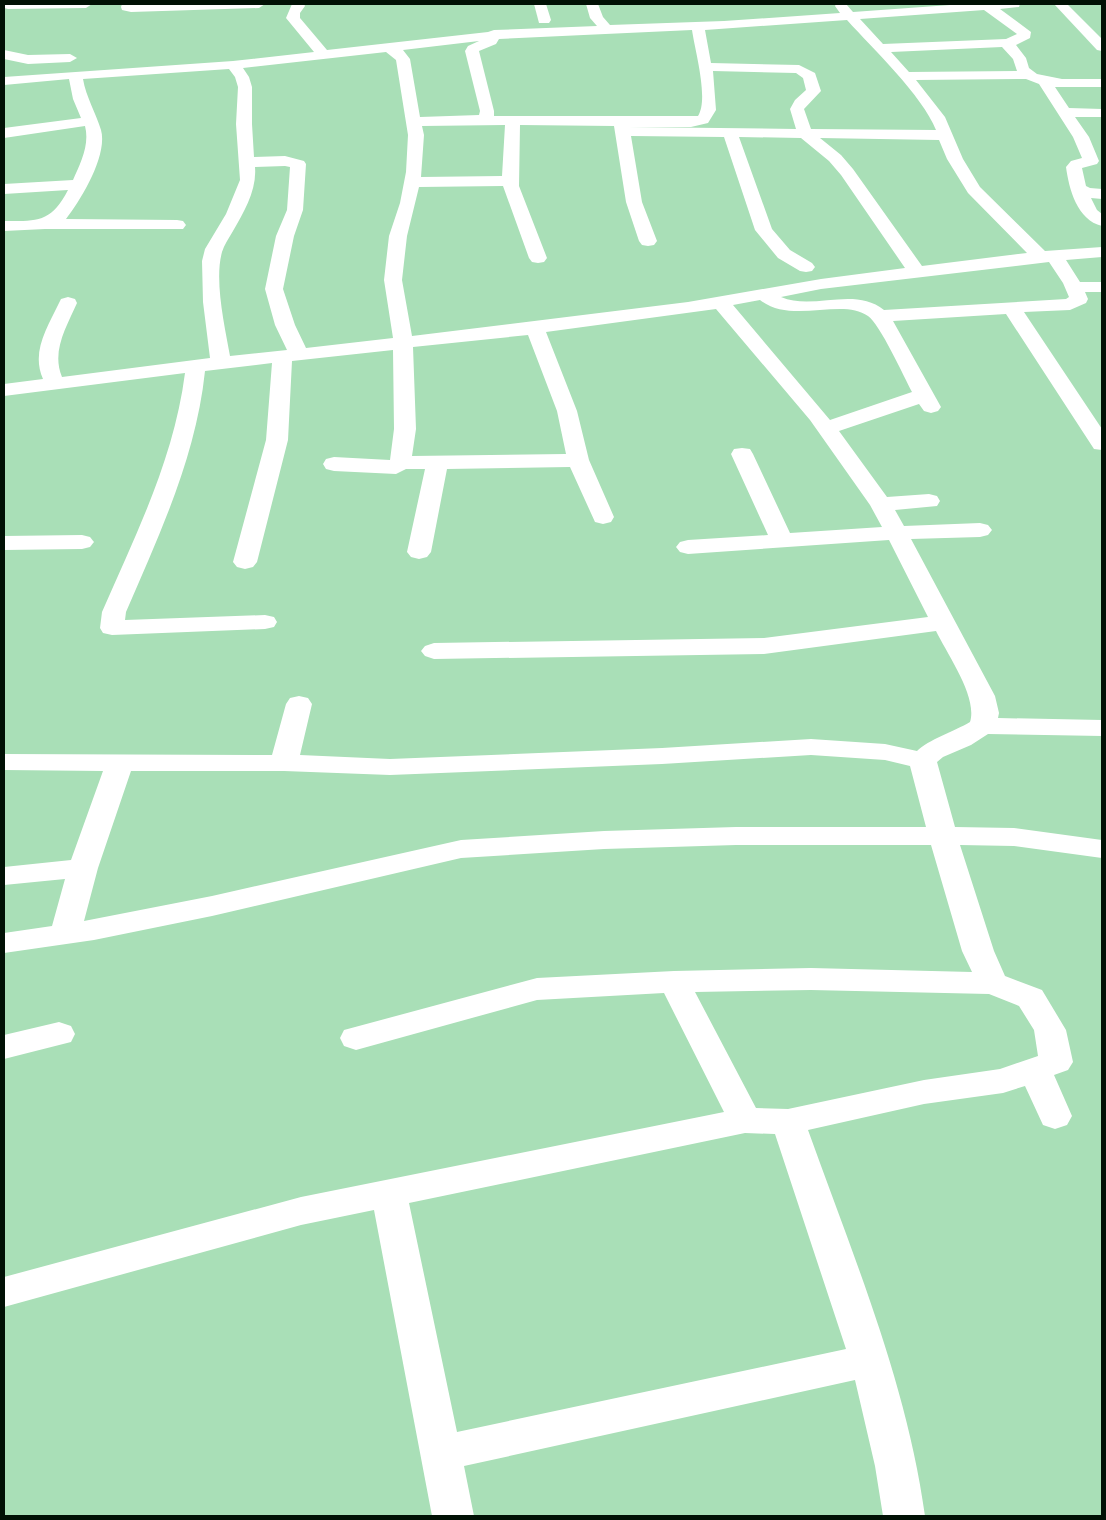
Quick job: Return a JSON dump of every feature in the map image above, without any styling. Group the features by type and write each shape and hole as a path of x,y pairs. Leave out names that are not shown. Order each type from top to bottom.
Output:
{"street":[{"path":"4,20 8,4 86,4"},
{"path":"128,4 127,7 131,8 259,4"},
{"path":"298,4 293,18 319,48"},
{"path":"540,4 544,20"},
{"path":"592,4 597,18 607,30"},
{"path":"4,81 75,75 180,62 233,65 319,48 387,47 494,34 698,26 845,10 1014,4"},
{"path":"1060,4 1102,47"},
{"path":"880,48 1009,44 1023,37 1024,32 987,6"},
{"path":"845,10 905,76 938,116 955,159 974,190 1047,256 1075,288 1079,299 1070,304 879,316"},
{"path":"621,126 703,120 709,110 705,67 698,26"},
{"path":"482,120 486,117 487,111 473,49 491,41 494,34"},
{"path":"1009,44 1011,51 1018,57 1021,67 1027,75"},
{"path":"334,464 396,467 400,463 404,429 403,342 393,280 398,236 413,182 416,135 403,59 398,53 387,47"},
{"path":"4,54 16,58 35,59 82,57"},
{"path":"220,364 212,295 211,261 214,249 234,214 248,180 244,124 245,87 242,77 233,65"},
{"path":"705,67 799,69 810,76 814,91 800,103 797,109 805,133 835,158 847,172 916,271"},
{"path":"46,224 54,221 62,212 79,185 93,152 94,135 79,95 75,75"},
{"path":"905,76 1027,75 1044,81 1102,83"},
{"path":"1044,81 1064,112 1088,138 1097,161 1077,164 1074,167 1076,185 1090,213 1102,221"},
{"path":"1064,112 1102,113"},
{"path":"414,122 513,120 730,132 946,135"},
{"path":"513,120 511,182 538,258"},
{"path":"4,133 90,121"},
{"path":"621,126 634,202 648,241"},
{"path":"730,132 764,230 784,254 806,267"},
{"path":"245,562 277,440 291,355 274,289 285,236 295,210 298,164 285,161 247,162"},
{"path":"413,182 511,182"},
{"path":"4,189 79,185"},
{"path":"1079,190 1102,194"},
{"path":"4,226 46,224 177,225"},
{"path":"4,390 196,366 535,328 721,303 821,284 916,271 1047,256 1102,252"},
{"path":"1075,288 1102,286"},
{"path":"762,295 783,306 856,306 871,308 879,316 928,401 827,428"},
{"path":"55,385 48,366 48,354 51,341 68,303"},
{"path":"721,303 827,428 881,504 982,696 986,713 982,726"},
{"path":"1011,307 1102,444"},
{"path":"535,328 568,411 578,460 603,517"},
{"path":"196,366 195,384 183,443 158,514 114,612 112,628 265,622"},
{"path":"742,454 782,541"},
{"path":"400,463 578,460"},
{"path":"419,552 437,462"},
{"path":"881,504 929,501"},
{"path":"688,547 895,533 980,530"},
{"path":"4,543 82,542"},
{"path":"434,651 764,646 943,623"},
{"path":"284,764 299,704"},
{"path":"923,761 933,751 961,739 982,726 1102,728"},
{"path":"4,762 284,764 390,767 466,765 811,747 885,752 923,761"},
{"path":"923,761 943,836 978,951 993,983"},
{"path":"65,934 83,868 120,763"},
{"path":"4,943 168,915 420,857 461,850 604,840 727,836 1014,837 1102,848"},
{"path":"4,876 83,868"},
{"path":"4,1292 302,1211 745,1120 788,1122 924,1092 1004,1081 1056,1062 1050,1030 1031,998 993,983 811,979 674,982 537,989 356,1038"},
{"path":"674,982 745,1120"},
{"path":"4,1047 59,1034"},
{"path":"1035,1071 1055,1116"},
{"path":"788,1122 870,1361 899,1479 904,1516"},
{"path":"389,1193 453,1516"},
{"path":"440,1453 870,1361"}]}
